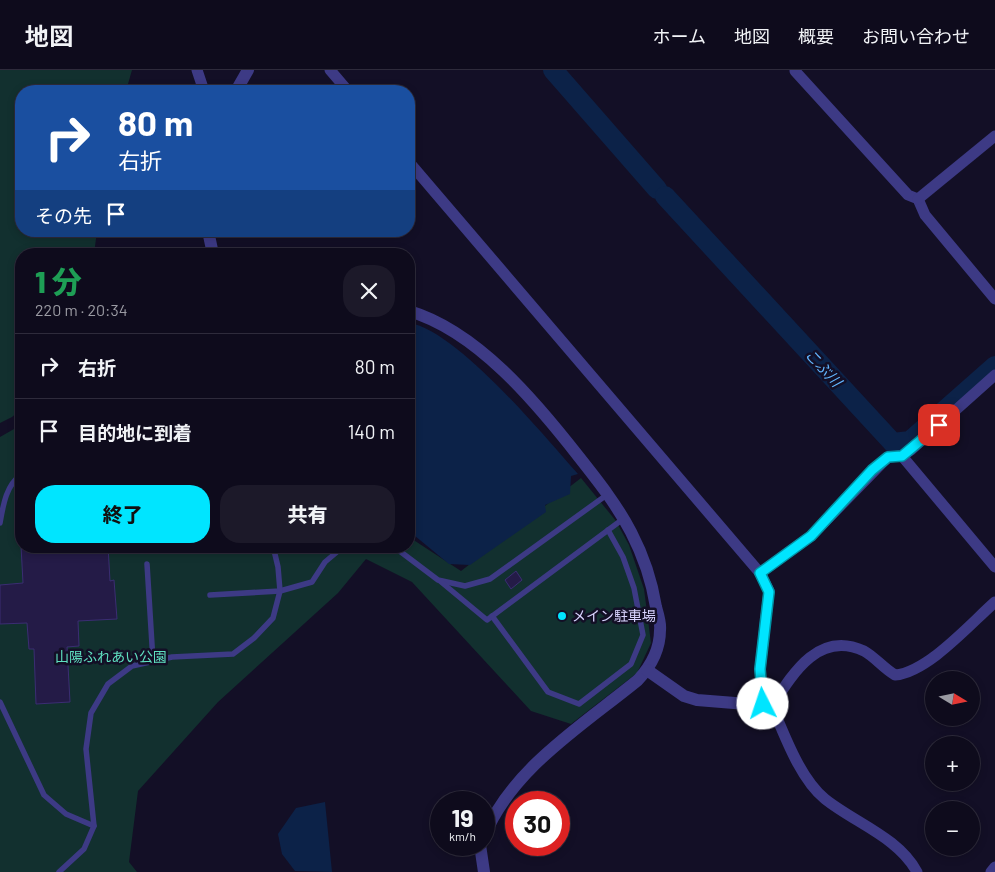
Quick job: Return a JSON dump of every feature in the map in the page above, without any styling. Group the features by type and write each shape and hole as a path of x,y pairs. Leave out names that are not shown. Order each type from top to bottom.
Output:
{"street":[{"path":"197,70 202,85"},
{"path":"239,85 248,70"},
{"path":"330,70 343,85"},
{"path":"795,71 908,194 918,199 925,215 995,299"},
{"path":"918,199 995,136"},
{"path":"415,169 760,573 769,592 760,669 767,705 793,756 823,798 898,847 912,862 917,872"},
{"path":"415,313 428,316 450,329 490,359 540,409 608,494 645,563 661,629 657,650 647,670 638,680 523,777 504,800 495,816"},
{"path":"760,573 811,536 872,470 888,457 902,456 995,375"},
{"path":"902,456 995,568"},
{"path":"767,705 796,670 819,651 832,644 863,651 895,674 905,674 938,652 995,602"},
{"path":"647,670 684,696 697,700 767,705"},
{"path":"482,856 484,872"},
{"path":"991,872 995,867"}],"lane":[{"path":"0,523 4,501 15,482"},
{"path":"438,580 465,586 490,579 608,494"},
{"path":"402,553 487,620 623,519"},
{"path":"578,704 631,664 643,635 634,588 623,557 608,530"},
{"path":"59,872 84,849 94,826 86,749 91,713 108,684 132,666 172,657 233,654 254,638 272,618 280,591 275,553"},
{"path":"210,595 280,591 312,582 324,562 335,553"},
{"path":"147,564 152,661"},
{"path":"492,616 548,692 578,704 591,718"},
{"path":"0,702 44,795 66,814 94,826"}],"green space":[{"path":"0,70 132,70 128,85 15,85 15,237 96,237 95,248 15,248 15,414 0,423"},
{"name":"山陽ふれあい公園","path":"15,428 15,553 415,553 415,541 461,571 581,478 616,521 629,545 644,589 651,643 637,673 571,724 531,711 412,582 366,559 338,593 218,702 138,791 129,862 137,872 0,872 0,437"}],"water":[{"path":"415,325 429,330 451,344 475,364 522,411 578,474 571,476 570,494 545,505 546,512 470,565 449,564 415,536"},
{"path":"325,802 332,872 295,871 282,854 278,834 296,808"}],"building":[{"path":"21,553 108,553 110,581 114,580 117,619 78,621 79,646 67,647 70,702 36,704 34,649 29,649 27,623 0,624 0,585 23,583"},
{"path":"516,571 522,580 511,589 505,580"}],"waterway":[{"name":"こぶ川","path":"553,70 657,189"},
{"name":"こぶ川","path":"665,196 893,443 910,441 995,366"}],"place":[{"name":"メイン駐車場","path":"562,616"}],"route":[{"path":"763,704 760,669 769,592 760,573 811,536 872,470 888,457 902,456 911,450 939,425"}]}
